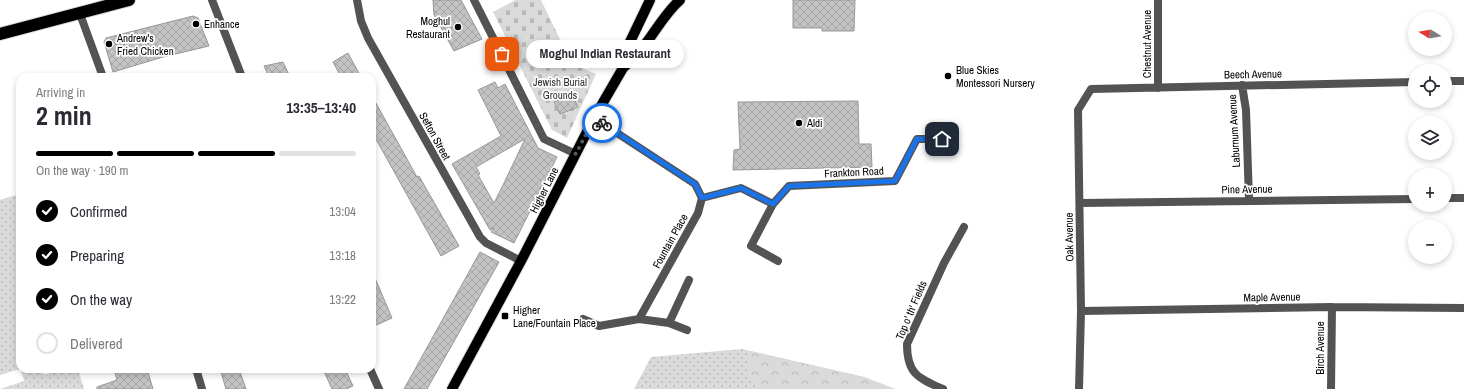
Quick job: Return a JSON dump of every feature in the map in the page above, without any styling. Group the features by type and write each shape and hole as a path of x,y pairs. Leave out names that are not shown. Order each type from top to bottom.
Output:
{"highway":[{"path":"0,34 80,14 122,1"}],"main road":[{"name":"Higher Lane","path":"452,389 521,260 594,118 623,68 629,44 649,0"},
{"path":"623,68 639,52 657,26 673,6 680,0"}],"street":[{"path":"212,0 240,73"},
{"name":"Sefton Street","path":"357,0 361,21 368,38 480,236 486,243 521,260"},
{"path":"474,0 544,139 576,154"},
{"name":"Chestnut Avenue","path":"1158,0 1158,88"},
{"path":"80,14 102,73"},
{"path":"1452,81 1464,81"},
{"name":"Beech Avenue","path":"1091,89 1408,82"},
{"name":"Laburnum Avenue","path":"1242,85 1246,110 1249,200"},
{"name":"Oak Avenue","path":"1079,389 1081,311 1078,110 1091,89"},
{"path":"594,118 695,184 702,198 741,188 773,204"},
{"name":"Frankton Road","path":"778,261 751,246 773,204 789,186 895,181 917,139 942,139"},
{"name":"Fountain Place","path":"640,319 698,213 702,198"},
{"path":"1452,198 1464,198"},
{"name":"Pine Avenue","path":"1080,203 1408,199"},
{"name":"Top o' th' Fields","path":"943,389 926,382 911,371 907,357 907,344 944,263 964,227"},
{"path":"669,323 688,280"},
{"name":"Maple Avenue","path":"1081,311 1332,307 1464,308"},
{"name":"Birch Avenue","path":"1331,389 1332,307"},
{"path":"583,320 599,326 640,319 669,323 687,330"},
{"path":"197,373 202,389"},
{"path":"372,373 379,389"}],"green space":[{"name":"Jewish Burial Grounds","path":"515,0 541,0 572,64 596,74 567,138 552,130 493,12"},
{"path":"16,195 16,370 0,375 0,200"},
{"path":"742,349 864,377 895,389 634,389 651,357"},
{"path":"749,351 864,377 895,389 763,389 753,383 748,374"},
{"path":"22,373 44,373 44,375 50,373 79,373 84,389 0,389 24,381"}],"building":[{"name":"Moghul Restaurant","path":"433,0 461,0 482,39 454,51 434,15"},
{"path":"793,0 855,0 854,31 822,31 822,28 793,28"},
{"path":"193,16 198,18 209,46 163,57 113,72 104,42 106,38"},
{"path":"348,53 359,73 339,73 333,62"},
{"path":"283,62 288,73 267,73 264,66"},
{"path":"495,82 498,88 505,84 538,148 557,157 514,243 491,232 494,228 490,230 452,164 501,136 478,90","holes":["525,139 494,203 478,175 480,174 476,167"]},
{"path":"572,94 578,107 560,114 554,102"},
{"name":"Aldi","path":"858,101 859,144 871,144 872,167 733,170 734,150 740,149 738,102"},
{"path":"376,103 417,177 419,176 459,246 441,256 376,139"},
{"path":"480,252 499,262 427,389 404,389"},
{"path":"376,280 392,318 376,325"},
{"path":"115,373 148,373 153,389 97,389 97,387 117,380"},
{"path":"221,373 240,373 246,389 226,389"},
{"path":"325,373 347,373 353,386 346,389 332,389"}],"way so far":[{"path":"502,54 544,139 576,154 594,118 602,123"}],"place":[{"name":"Enhance","path":"196,24"},
{"name":"Moghul Restaurant","path":"458,27"},
{"name":"Andrew's Fried Chicken","path":"109,44"},
{"name":"Moghul Indian Restaurant","path":"502,54"},
{"name":"Blue Skies Montessori Nursery","path":"948,76"},
{"name":"Aldi","path":"799,123"},
{"name":"Higher Lane/Fountain Place","path":"505,316"}],"route":[{"path":"602,123 695,184 702,198 741,188 773,204 789,186 895,181 917,139 942,139"}]}
